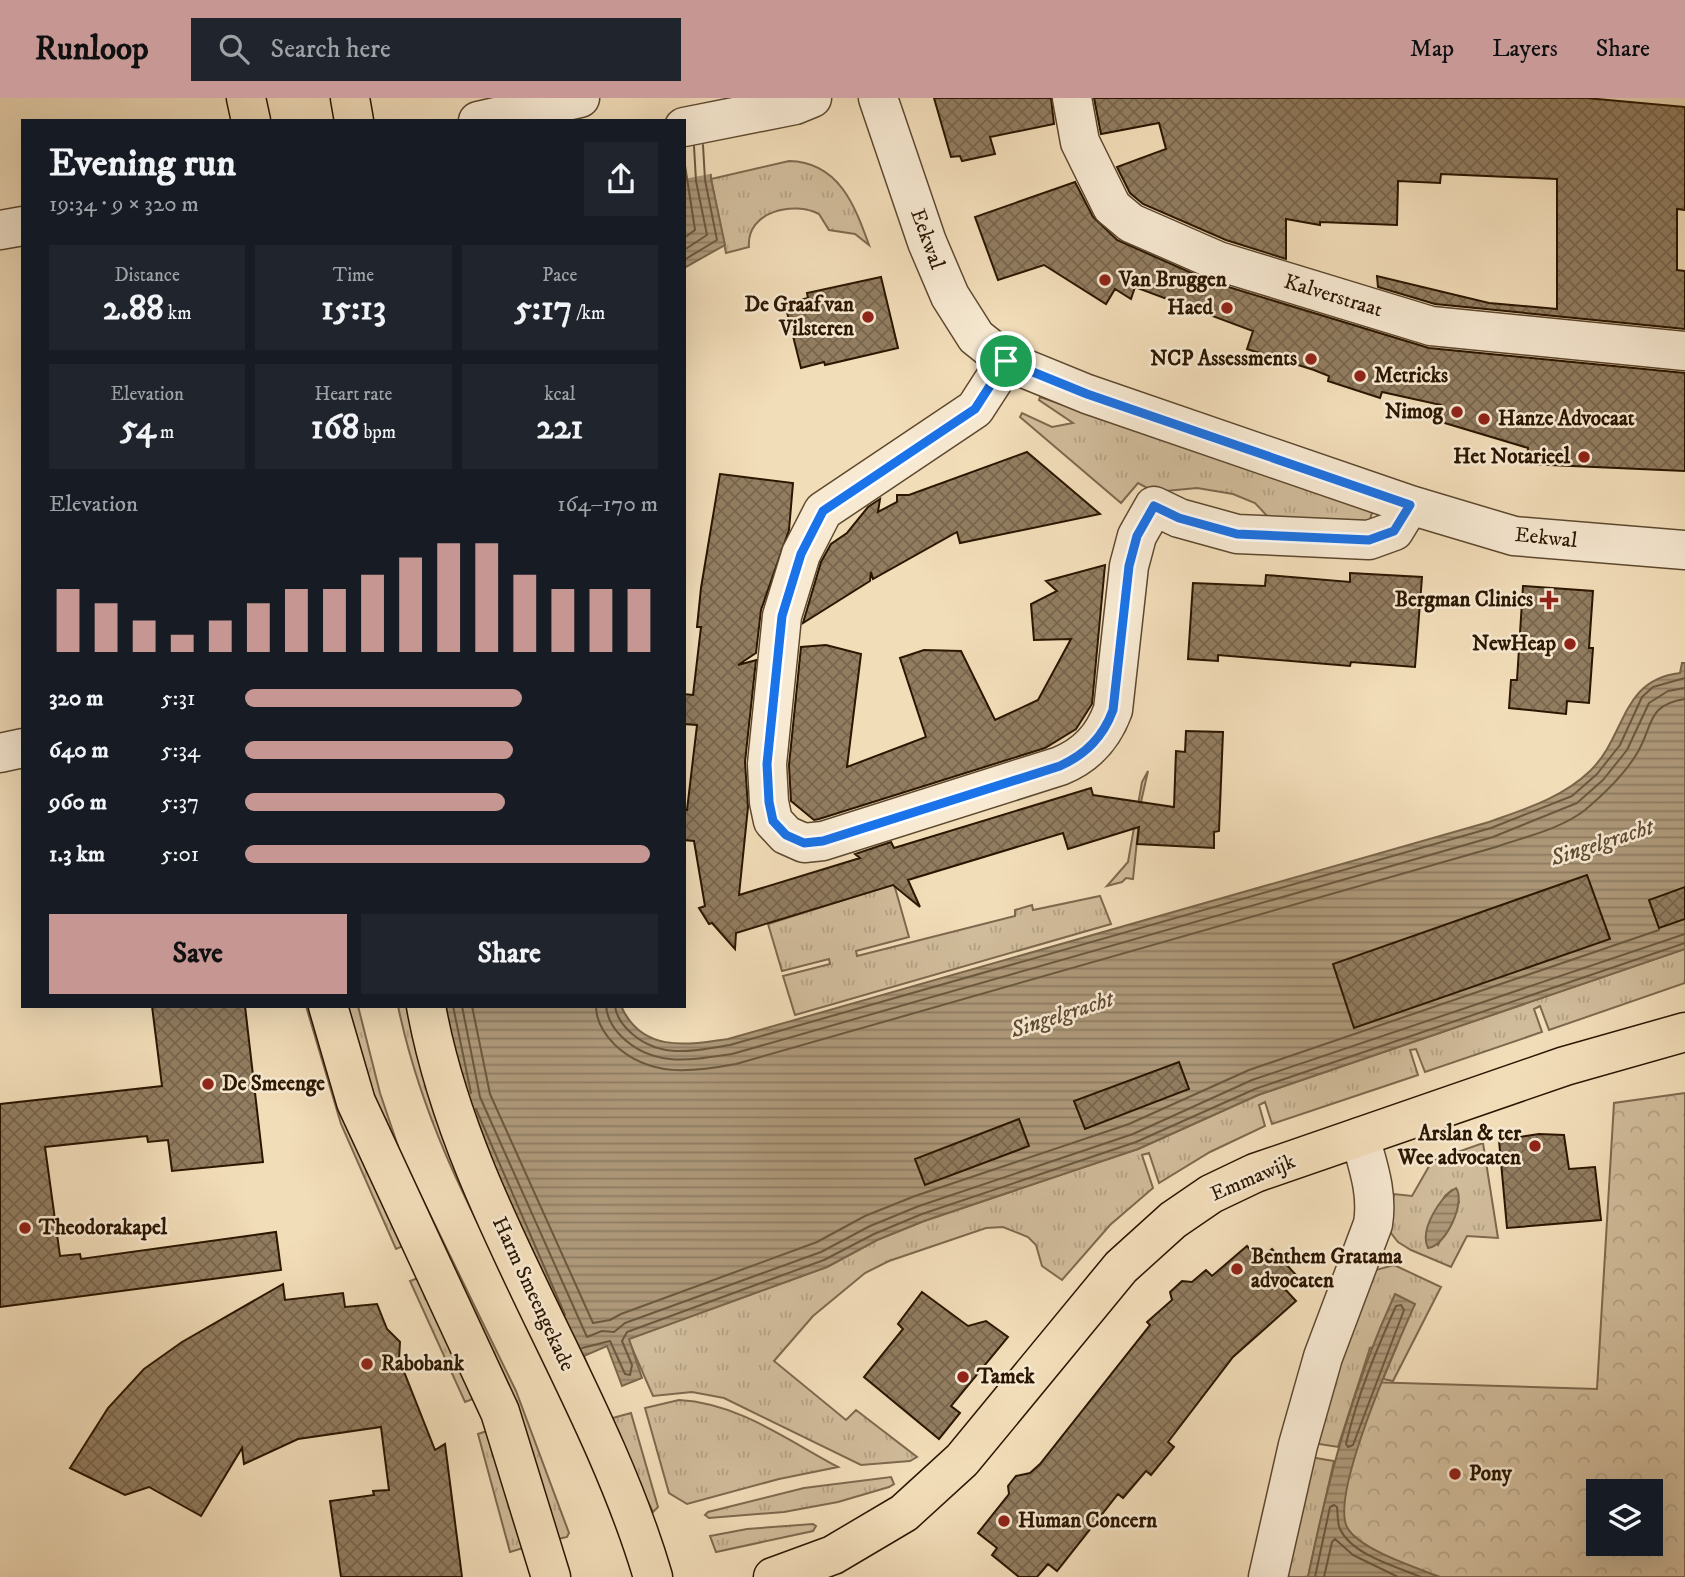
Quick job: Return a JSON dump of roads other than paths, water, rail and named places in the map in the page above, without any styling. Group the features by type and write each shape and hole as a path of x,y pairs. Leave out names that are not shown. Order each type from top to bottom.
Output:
{"main road":[{"path":"246,98 251,119"},
{"path":"349,98 354,119"},
{"path":"329,1008 356,1102 500,1412 551,1577"},
{"name":"Harm Smeengekade","path":"426,1008 443,1074 475,1166 629,1503 653,1577"},
{"name":"Emmawijk","path":"773,1577 835,1566 904,1513 962,1460 1121,1267 1173,1220 1211,1194 1255,1173 1565,1066 1685,1032"}],"street":[{"path":"486,119 580,98"},
{"path":"686,127 795,105 812,98"},
{"name":"Eekwal","path":"878,98 927,242 950,296 976,337 1006,361 1077,390 1410,505 1514,536 1685,550"},
{"name":"Kalverstraat","path":"1072,98 1080,142 1112,207 1131,223 1218,261 1431,326 1685,351"},
{"path":"0,229 21,226"},
{"path":"1006,361 975,409 834,501 814,524 782,616 767,764 770,812 779,829 795,841 813,843 836,837 1060,766 1089,748 1104,730 1113,710 1129,566 1137,536 1154,506 1179,518 1237,534 1369,540 1394,531 1410,505"},
{"path":"0,753 21,748"},
{"path":"1268,1577 1298,1445 1323,1357 1373,1224 1373,1184 1360,1137"}],"water":[{"path":"484,98 708,98 711,179 725,245 686,267 686,119"},
{"name":"Singelgracht","path":"1682,663 1685,663 1685,949 1258,1095 1138,1149 924,1221 877,1240 827,1267 629,1339 642,1378 622,1386 607,1346 577,1359 465,1101 445,1008 622,1008 630,1021 653,1039 682,1044 728,1039 1489,822 1529,807 1567,789 1590,771 1602,757 1626,711 1646,686 1660,678 1680,673"},
{"path":"1456,1188 1458,1203 1452,1222 1441,1240 1428,1248 1426,1232 1429,1223 1438,1206"},
{"path":"1395,1294 1415,1304 1368,1417 1348,1483 1344,1509 1347,1527 1363,1543 1403,1563 1440,1577 1308,1577 1343,1433 1366,1363"}],"place":[{"name":"Van Bruggen","path":"1105,280"},
{"name":"Haed","path":"1227,308"},
{"name":"De Graaf van Vilsteren","path":"868,317"},
{"name":"NCP Assessments","path":"1311,359"},
{"name":"Metricks","path":"1360,376"},
{"name":"Nimog","path":"1457,412"},
{"name":"Hanze Advocaat","path":"1484,419"},
{"name":"Het Notarieel","path":"1584,457"},
{"name":"Bergman Clinics","path":"1549,600"},
{"name":"NewHeap","path":"1570,644"},
{"name":"De Smeenge","path":"208,1084"},
{"name":"Arslan & ter Wee advocaten","path":"1535,1146"},
{"name":"Theodorakapel","path":"25,1228"},
{"name":"Benthem Gratama advocaten","path":"1237,1269"},
{"name":"Rabobank","path":"367,1364"},
{"name":"Tamek","path":"963,1377"},
{"name":"Pony","path":"1455,1474"},
{"name":"Human Concern","path":"1004,1521"}]}
